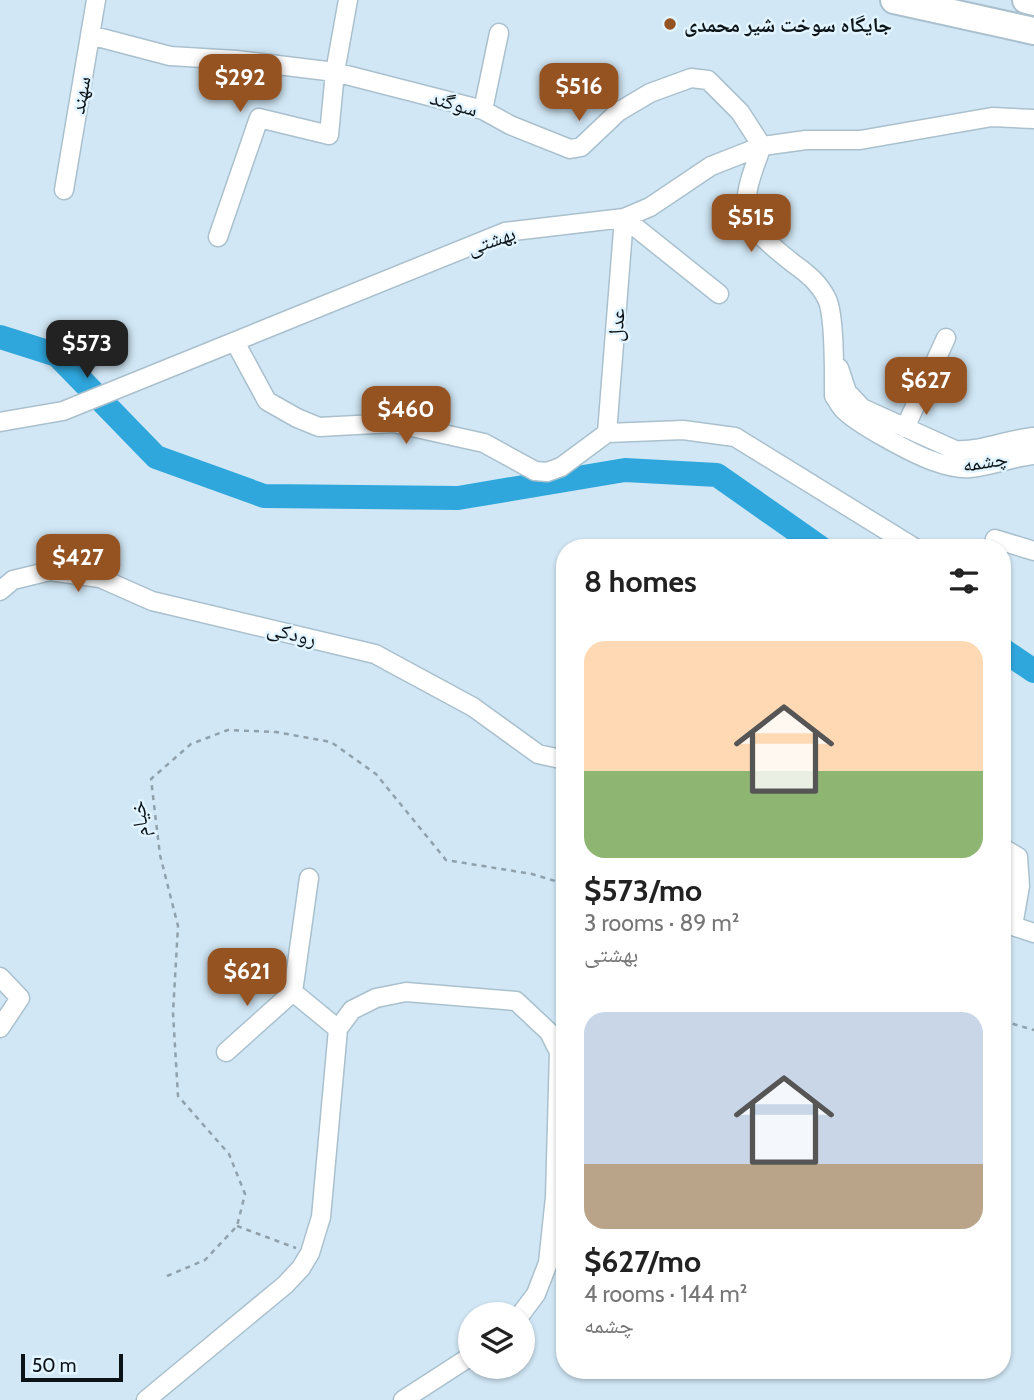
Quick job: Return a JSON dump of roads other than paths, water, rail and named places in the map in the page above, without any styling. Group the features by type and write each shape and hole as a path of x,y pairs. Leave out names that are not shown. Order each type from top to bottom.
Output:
{"highway":[{"path":"894,0 1034,31"},
{"path":"1026,0 1034,2"}],"street":[{"name":"سهند","path":"64,190 96,0"},
{"path":"218,237 259,118 329,135 335,72 348,0"},
{"path":"483,110 499,33"},
{"name":"سوگند","path":"90,35 170,56 236,60 335,72 483,110 510,125 570,149 581,147 618,112 650,93 698,78 708,80 740,113 762,146"},
{"name":"بهشتی","path":"0,422 63,411 505,232 624,218 650,207 711,166 762,146 806,140 860,140 992,117 1034,120"},
{"name":"چشمه","path":"762,146 747,185 746,212 761,237 814,278 828,302 834,396 842,409 854,419 932,461 970,468 1034,454"},
{"path":"624,218 719,293"},
{"name":"عدل","path":"607,433 624,218"},
{"path":"905,428 946,338"},
{"path":"235,342 267,401 319,427 394,423 484,443 535,471 547,472 561,467 607,433 683,430 741,439 901,539"},
{"name":"چشمه","path":"833,352 847,391 862,408 955,450 969,451 1034,437"},
{"path":"1011,544 1034,551"},
{"name":"رودکی","path":"0,591 13,580 50,571 100,578 152,601 375,654 473,706 538,754 556,758"},
{"path":"1011,853 1018,857 1020,886 1011,914"},
{"path":"226,1052 293,992 309,878"},
{"path":"1011,925 1034,933"},
{"path":"0,978 20,998 0,1028"},
{"path":"293,992 338,1030"},
{"path":"146,1400 285,1285 301,1268 310,1253 321,1217 326,1182 338,1030 352,1010 376,998 406,992 516,1001 549,1032 556,1046"},
{"path":"530,1302 548,1263 556,1161"},
{"path":"403,1400 458,1364"}],"waterway":[{"path":"0,337 57,355 156,457 264,496 458,498 625,470 717,475 808,539"},
{"path":"1011,655 1034,671"}],"place":[{"name":"جایگاه سوخت شیر محمدی","path":"670,24"}]}
